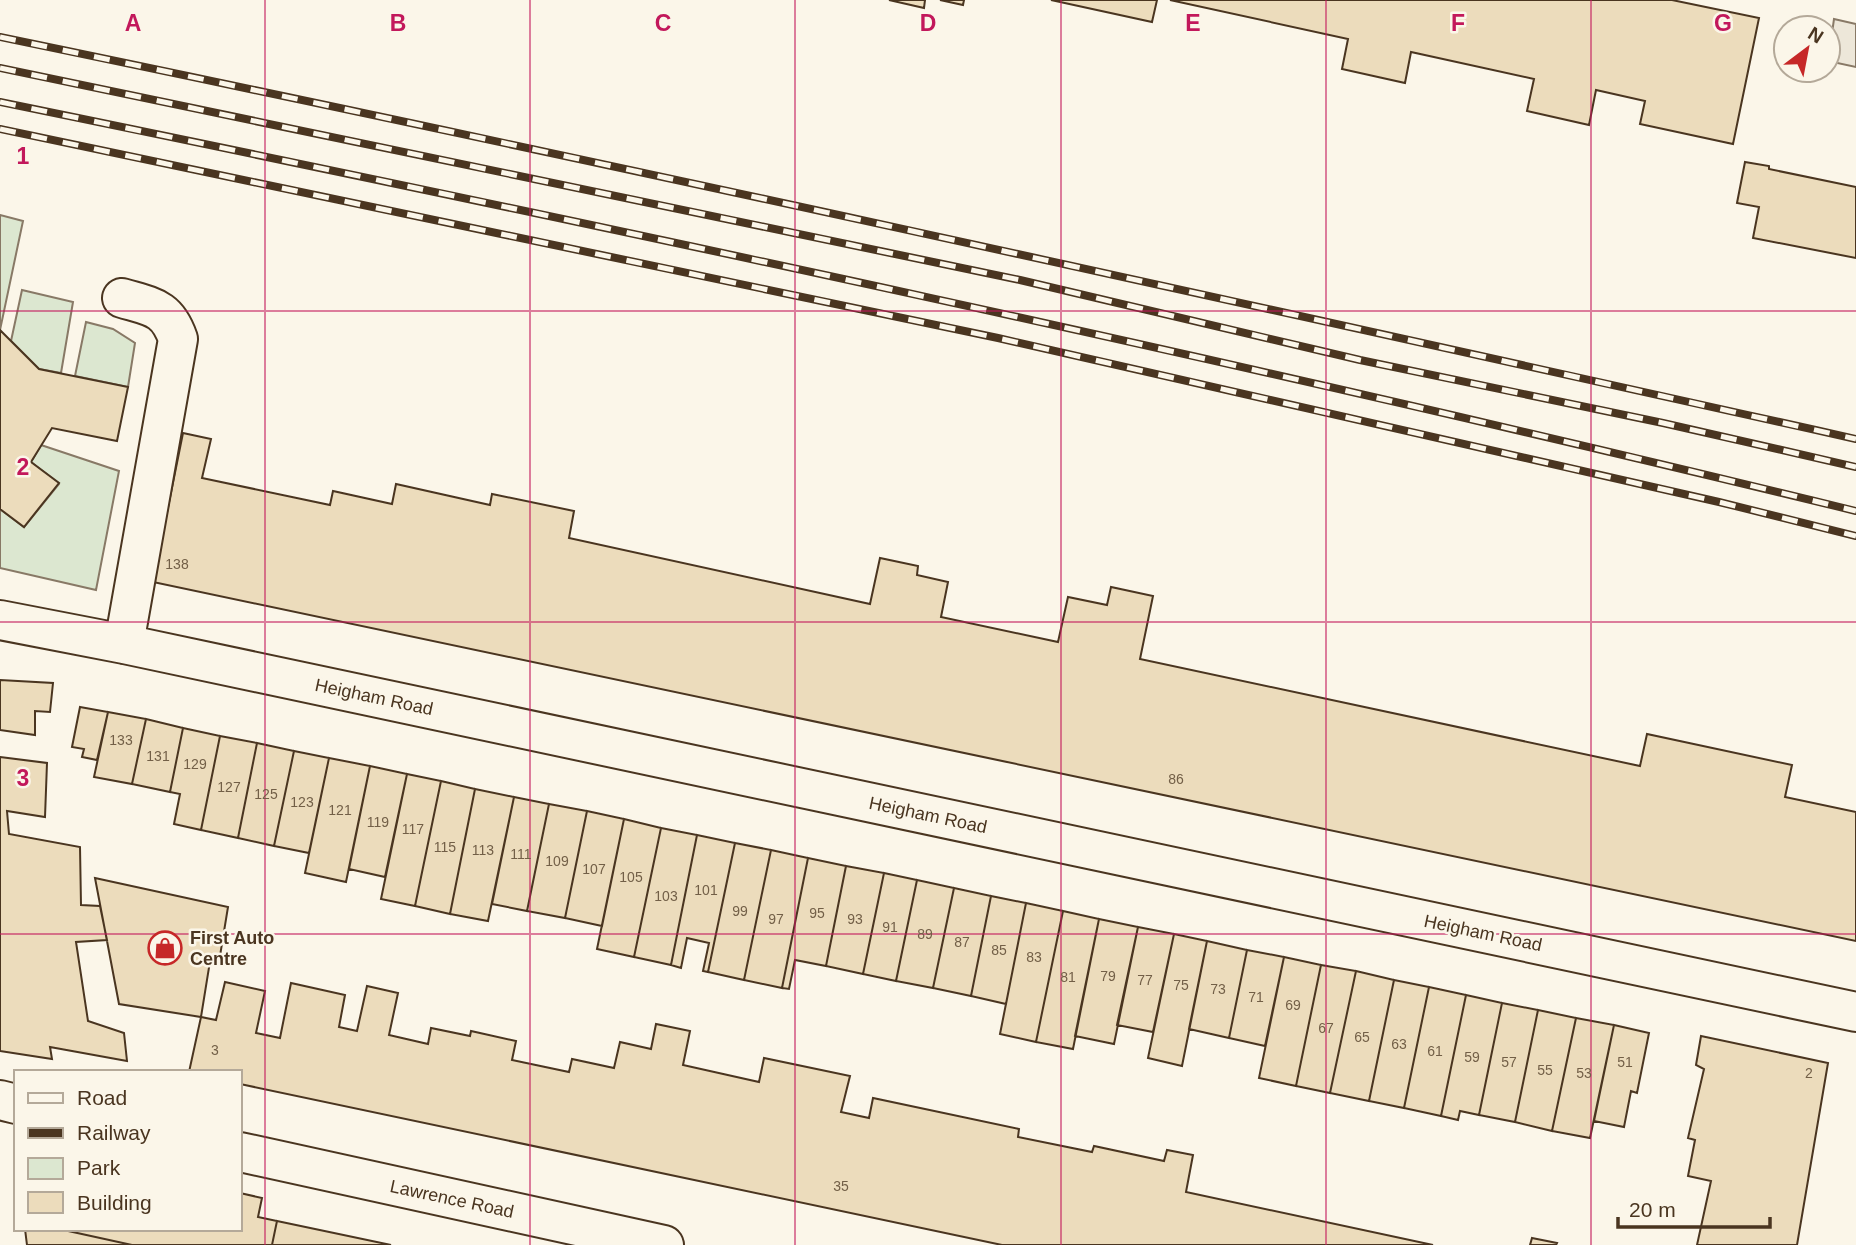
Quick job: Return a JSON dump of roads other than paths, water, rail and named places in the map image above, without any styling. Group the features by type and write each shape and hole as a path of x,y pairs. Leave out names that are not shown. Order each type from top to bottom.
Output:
{"street":[{"path":"122,298 157,309 172,321 178,339 124,644"},
{"name":"Heigham Road","path":"0,620 124,644 1856,1012"},
{"name":"Lawrence Road","path":"242,1152 664,1245"}],"railway":[{"path":"0,37 697,184 1856,439"},
{"path":"0,68 1020,280 1360,360 1663,423 1856,467"},
{"path":"0,102 466,198 1162,349 1856,511"},
{"path":"0,129 998,338 1719,502 1856,536"}],"place":[{"name":"First Auto Centre","path":"165,948"}]}
